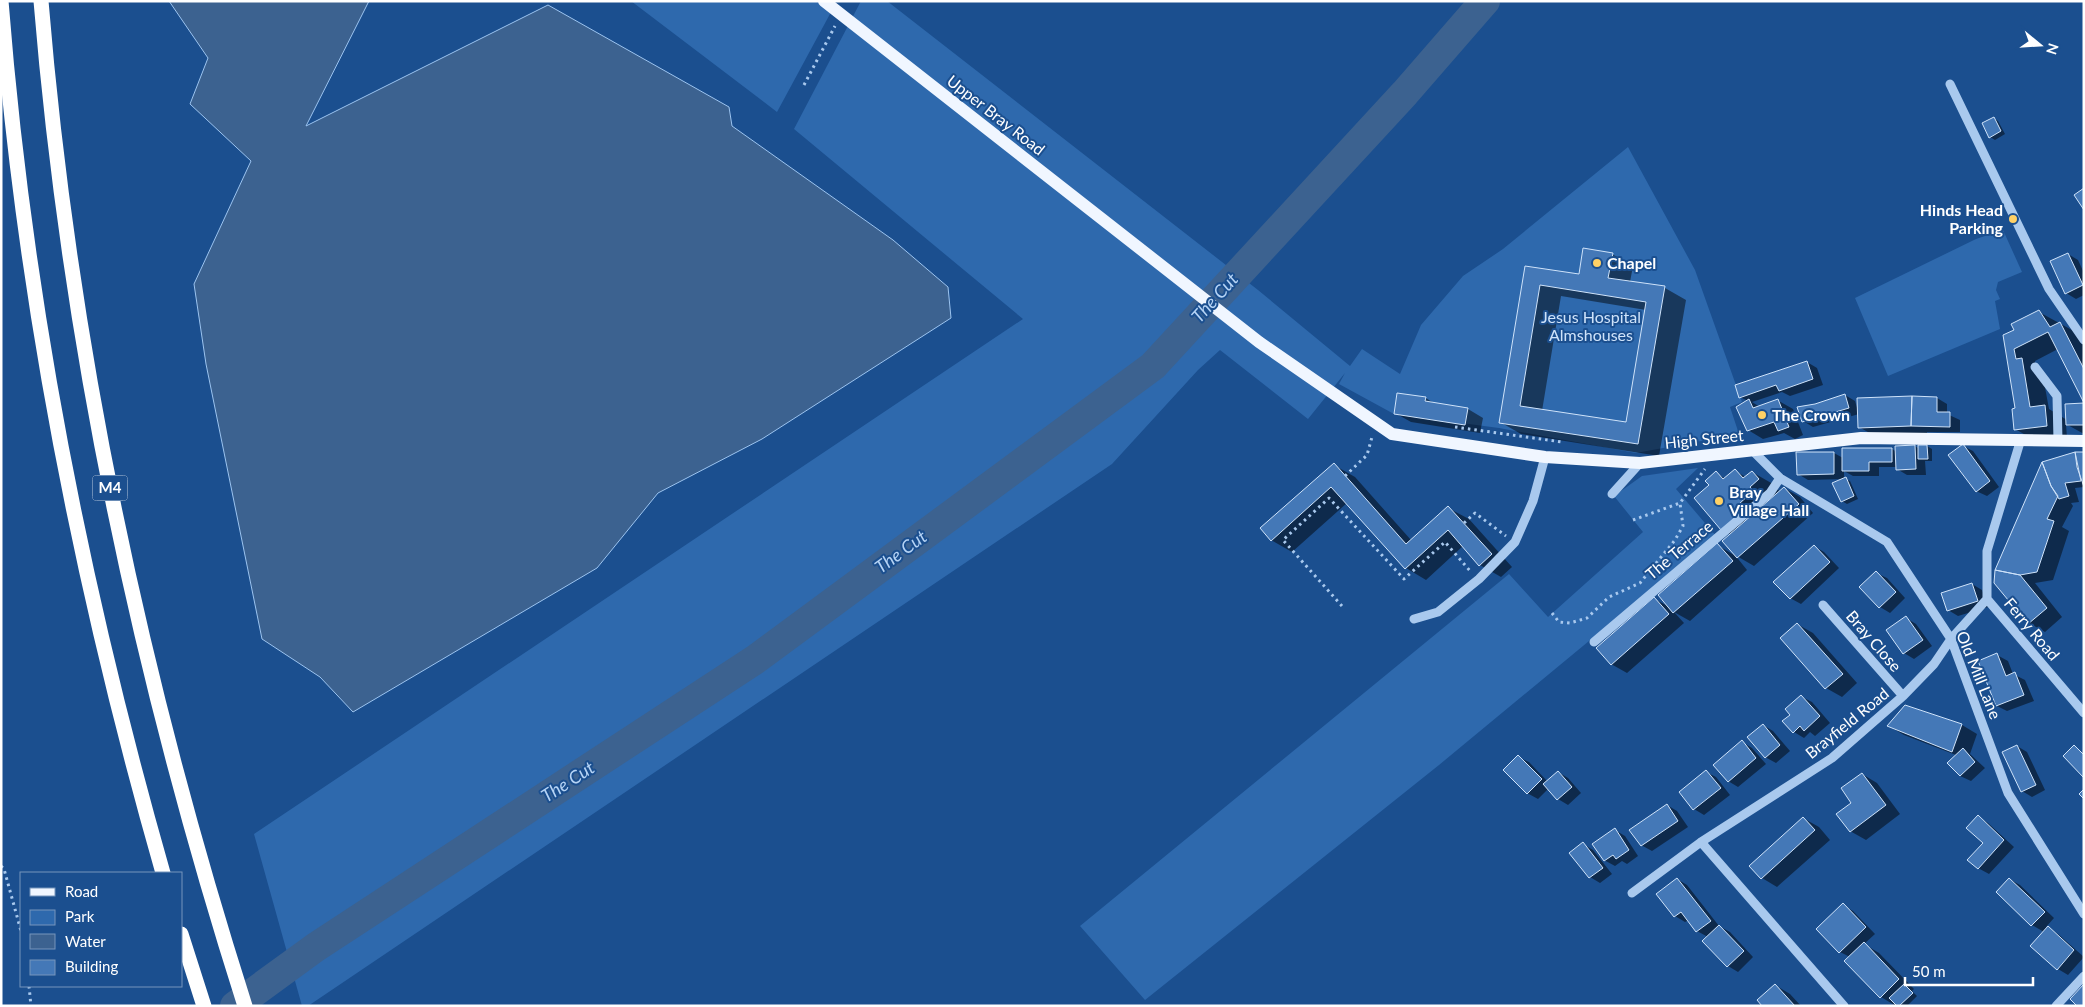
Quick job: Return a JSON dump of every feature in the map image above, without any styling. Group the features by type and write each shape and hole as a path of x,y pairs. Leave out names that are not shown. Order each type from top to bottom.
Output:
{"highway":[{"name":"M4","path":"1,1 22,194 56,418 98,623 163,872"},
{"name":"M4","path":"41,1 72,268 113,504 162,716 196,842 245,1006"},
{"path":"182,937 202,1001"}],"main road":[{"name":"Upper Bray Road","path":"824,1 1259,342 1392,434"},
{"name":"High Street","path":"1392,434 1545,457 1640,463 1861,438 2084,440"}],"street":[{"path":"1950,84 2050,289 2084,340"},
{"path":"2036,367 2057,396 2058,441"},
{"name":"Ferry Road","path":"2021,439 1987,551 1987,599 2084,713"},
{"name":"Old Mill Lane","path":"1753,451 1780,478 1887,542 1951,639 2008,793 2084,914"},
{"path":"1414,619 1438,612 1478,580 1515,542 1533,501 1545,457"},
{"path":"1612,494 1640,463"},
{"name":"The Terrace","path":"1594,642 1770,493 1780,478"},
{"name":"Brayfield Road","path":"1632,893 1701,842 1832,758 1903,696 1934,664 1951,639 1987,599"},
{"name":"Bray Close","path":"1823,604 1903,696"},
{"path":"1701,842 1844,1006"},
{"path":"2056,1006 2084,976"}],"path":[{"path":"804,85 841,14"},
{"path":"1345,476 1367,455 1376,423"},
{"path":"1633,520 1680,503 1718,453"},
{"path":"1342,606 1283,540 1329,498 1404,579 1445,542 1478,580"},
{"path":"1552,613 1560,622 1570,622 1586,618 1609,597 1640,583 1675,540 1683,526 1680,503"},
{"path":"1464,523 1475,513 1515,542"},
{"path":"1,866 4,869 20,927"},
{"path":"29,987 31,1006"}],"green space":[{"path":"631,1 837,1 777,112"},
{"path":"861,1 887,1 1258,290 1350,366 1362,349 1400,374 1421,325 1463,276 1503,249 1628,147 1695,270 1742,402 1730,407 1739,434 1636,453 1499,428 1394,414 1339,384 1345,373 1308,419 1220,350 1198,370 1112,464 308,1006 302,1006 254,834 1023,319 794,129"},
{"path":"2003,230 2022,272 1998,282 1996,290 2000,299 1995,301 2000,329 1888,376 1855,298 1976,239"},
{"path":"1698,468 1676,489 1716,536 1439,765 1145,1000 1080,926 1509,574 1548,617 1643,532 1614,496 1642,476"}],"water":[{"path":"169,1 369,1 306,126 548,5 729,107 732,126 893,240 948,287 951,318 762,439 658,493 597,568 353,712 320,677 262,639 206,364 194,284 251,161 190,104 208,58"}],"building":[{"path":"1994,117 2001,131 1989,138 1982,123"},
{"path":"2084,188 2084,210 2074,195"},
{"name":"Jesus Hospital Almshouses","path":"1583,248 1613,253 1608,278 1665,286 1638,444 1499,423 1525,266 1579,274","holes":["1540,285 1646,302 1626,422 1520,406"]},
{"path":"2068,253 2083,285 2065,294 2050,261"},
{"path":"2039,310 2050,327 2060,322 2084,369 2084,403 2048,332 2014,349 2016,359 2022,358 2030,407 2045,405 2047,426 2014,430 2012,409 2015,408 2003,335 2014,330 2011,324"},
{"path":"1807,361 1813,379 1779,391 1776,385 1739,398 1735,385"},
{"path":"1397,393 1426,397 1425,401 1468,408 1465,425 1394,414"},
{"path":"1845,394 1849,408 1802,422 1797,407 1815,404"},
{"path":"1912,396 1937,397 1937,412 1950,412 1950,427 1911,426"},
{"path":"1912,396 1911,426 1858,428 1857,398"},
{"name":"The Crown","path":"1749,399 1753,408 1778,399 1789,427 1778,431 1774,422 1747,431 1736,407"},
{"path":"2084,403 2084,425 2066,425 2065,404"},
{"path":"1963,444 1990,481 1976,492 1948,455"},
{"path":"1915,445 1916,469 1896,470 1895,446"},
{"path":"1918,445 1927,445 1928,459 1918,459"},
{"path":"1842,448 1892,448 1892,462 1869,462 1869,471 1842,471"},
{"path":"1796,452 1834,452 1834,474 1797,475"},
{"path":"2075,452 2081,481 2065,483 2069,496 2059,499 2051,486 2042,462"},
{"path":"2075,452 2084,452 2084,487 2077,467"},
{"path":"2042,462 2051,486 2058,496 2047,519 2054,521 2037,572 2020,575 1995,570"},
{"path":"1334,463 1406,544 1448,506 1492,554 1479,566 1448,530 1405,569 1331,487 1271,541 1260,528"},
{"name":"Bray Village Hall","path":"1735,469 1743,478 1752,471 1759,479 1750,487 1753,491 1738,505 1743,511 1721,530 1694,498 1709,485 1705,481 1716,471 1723,479"},
{"path":"1846,477 1854,496 1841,502 1832,483"},
{"path":"1784,487 1799,504 1737,558 1722,541"},
{"path":"1717,543 1733,561 1673,613 1658,595"},
{"path":"1814,545 1830,562 1790,599 1773,582"},
{"path":"1995,570 2020,575 2047,608 2028,624 1994,583"},
{"path":"1876,571 1896,592 1879,608 1859,587"},
{"path":"1972,583 1978,601 1947,611 1941,593"},
{"path":"1654,597 1669,614 1611,665 1596,648"},
{"path":"1906,616 1923,640 1903,654 1886,630"},
{"path":"1797,623 1843,674 1825,689 1780,638"},
{"path":"1997,653 2006,676 2015,672 2024,695 1996,706 1978,661"},
{"path":"1801,695 1820,716 1804,731 1800,726 1793,733 1782,721 1790,715 1785,709"},
{"path":"1905,705 1962,724 1952,752 1887,726"},
{"path":"1763,724 1780,745 1765,758 1747,737"},
{"path":"1742,740 1756,758 1728,782 1713,765"},
{"path":"2017,745 2036,785 2021,792 2002,752"},
{"path":"2074,745 2084,755 2084,778 2063,756"},
{"path":"1963,748 1975,762 1960,776 1947,763"},
{"path":"1518,755 1542,779 1527,794 1503,770"},
{"path":"1706,770 1721,788 1693,810 1679,792"},
{"path":"1558,771 1572,787 1557,800 1543,784"},
{"path":"1862,773 1886,805 1850,832 1836,814 1851,803 1841,788"},
{"path":"2084,789 2084,799 2079,794"},
{"path":"1667,804 1678,821 1641,846 1629,830"},
{"path":"1978,815 2004,840 1978,869 1967,860 1983,843 1966,828"},
{"path":"1803,817 1815,830 1761,879 1749,866"},
{"path":"1615,828 1629,850 1616,859 1613,855 1604,861 1592,844"},
{"path":"1583,842 1603,868 1589,878 1569,853"},
{"path":"1677,878 1711,921 1696,932 1681,912 1674,917 1656,894"},
{"path":"2009,878 2045,912 2031,926 1996,892"},
{"path":"1843,903 1866,927 1839,953 1816,929"},
{"path":"1719,925 1744,951 1727,967 1702,941"},
{"path":"2048,926 2074,950 2057,970 2030,946"},
{"path":"1864,942 1899,979 1880,998 1844,961"},
{"path":"1775,984 1795,1006 1762,1006 1757,1000"},
{"path":"1904,984 1913,993 1897,1006 1889,998"},
{"path":"2084,984 2084,1006 2077,1006 2070,999"}],"waterway":[{"name":"The Cut","path":"235,1006 316,947 756,659 1153,366 1405,93 1485,1"}],"place":[{"name":"Hinds Head Parking","path":"2013,219"},
{"name":"Chapel","path":"1597,263"},
{"name":"The Crown","path":"1762,415"},
{"name":"Bray Village Hall","path":"1719,501"}]}
